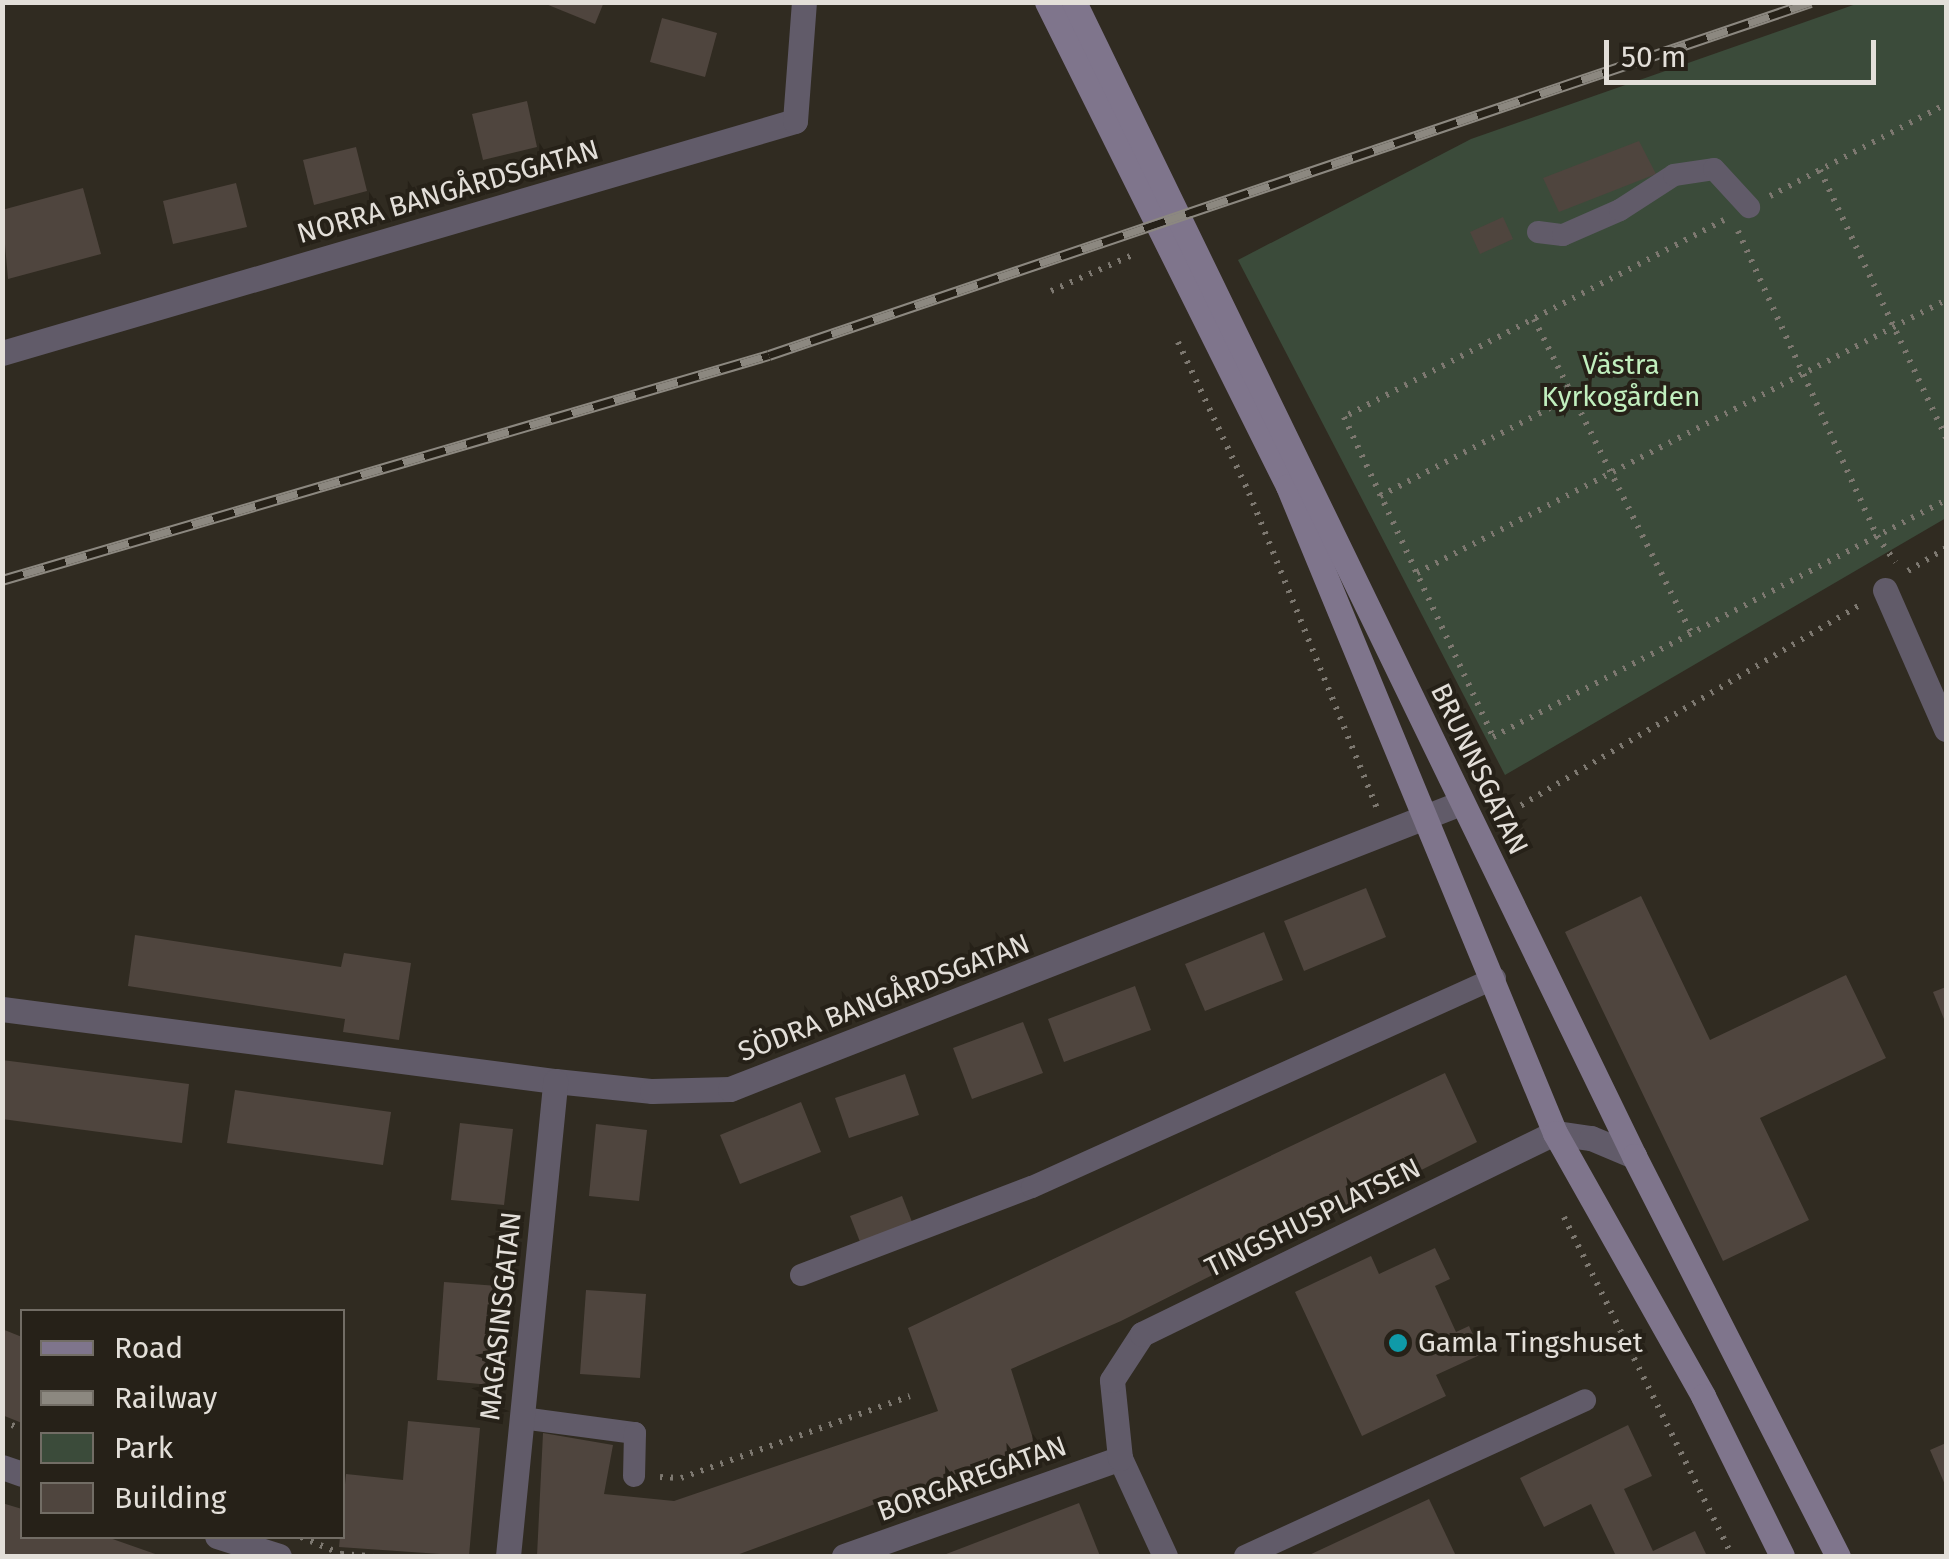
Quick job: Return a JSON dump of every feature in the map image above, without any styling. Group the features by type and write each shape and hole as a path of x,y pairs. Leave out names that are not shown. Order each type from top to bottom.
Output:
{"main road":[{"path":"1047,2 1288,486 1556,1133 1703,1396 1782,1556"},
{"name":"BRUNNSGATAN","path":"1074,2 1634,1156 1751,1374 1838,1556"}],"street":[{"name":"NORRA BANGÅRDSGATAN","path":"2,353 796,121 804,2"},
{"path":"1894,582 1946,729"},
{"name":"SÖDRA BANGÅRDSGATAN","path":"2,1009 652,1091 730,1088 1388,836 1461,803"},
{"name":"MAGASINSGATAN","path":"508,1556 555,1080"},
{"path":"1556,1133 1592,1138 1634,1156"},
{"name":"TINGSHUSPLATSEN","path":"1166,1556 1120,1458 1112,1380 1142,1334 1556,1133"},
{"name":"BORGAREGATAN","path":"844,1556 1120,1458"},
{"path":"226,1539 279,1556"}],"lane":[{"path":"1538,232 1563,235 1620,210 1674,175 1714,169 1749,207"},
{"path":"801,1275 1032,1187 1495,978"},
{"path":"1245,1556 1585,1400"},
{"path":"522,1418 635,1433 634,1476"}],"path":[{"path":"1749,207 1946,104"},
{"path":"1820,170 1946,438"},
{"path":"1894,582 1877,536 1732,216 1344,417 1493,737 1692,634 1877,536 1946,500"},
{"path":"1128,235 1145,270"},
{"path":"1052,291 1137,253"},
{"path":"1417,574 1946,300"},
{"path":"1534,319 1692,634"},
{"path":"1177,339 1248,493 1388,836"},
{"path":"1380,496 1573,396"},
{"path":"1503,815 1946,548"},
{"path":"634,1476 682,1478 910,1396"},
{"path":"307,1539 342,1554 373,1556"}],"green space":[{"name":"Västra Kyrkogården","path":"1859,3 1946,3 1946,518 1505,775 1238,260 1471,139"}],"building":[{"path":"541,2 604,2 595,24"},
{"path":"662,18 717,33 705,77 650,62"},
{"path":"527,101 537,147 483,160 472,114"},
{"path":"1639,141 1656,174 1559,212 1543,178"},
{"path":"356,147 367,191 314,205 303,160"},
{"path":"236,183 247,227 173,244 163,201"},
{"path":"83,188 101,254 8,279 2,210"},
{"path":"1503,217 1513,239 1480,254 1470,232"},
{"path":"1366,888 1386,937 1304,971 1284,921"},
{"path":"1641,896 1710,1040 1846,975 1886,1058 1760,1118 1809,1220 1723,1261 1565,932"},
{"path":"1264,932 1283,980 1205,1011 1185,964"},
{"path":"135,935 341,967 344,953 411,963 399,1040 343,1032 345,1019 128,986"},
{"path":"1135,986 1151,1030 1064,1062 1048,1019"},
{"path":"1946,987 1946,1024 1933,992"},
{"path":"1023,1022 1043,1073 972,1099 953,1048"},
{"path":"2,1060 189,1084 182,1143 2,1119"},
{"path":"1445,1073 1477,1142 1121,1321 1011,1369 1035,1445 734,1556 537,1556 543,1433 613,1445 604,1494 674,1501 938,1411 908,1328"},
{"path":"905,1074 919,1115 849,1138 835,1098"},
{"path":"235,1090 391,1112 383,1165 227,1143"},
{"path":"801,1102 821,1152 740,1184 720,1135"},
{"path":"460,1123 513,1129 504,1205 451,1200"},
{"path":"596,1124 647,1130 639,1201 589,1196"},
{"path":"902,1196 914,1227 862,1247 850,1216"},
{"name":"Gamla Tingshuset","path":"1435,1248 1450,1279 1435,1286 1456,1332 1469,1326 1482,1354 1436,1375 1446,1396 1362,1436 1295,1292 1371,1256 1379,1274"},
{"path":"444,1282 498,1286 491,1385 437,1380"},
{"path":"586,1290 646,1294 640,1378 580,1374"},
{"path":"2,1329 20,1336 20,1422 2,1415"},
{"path":"408,1421 480,1428 469,1556 339,1547 340,1539 345,1539 346,1474 403,1480"},
{"path":"1628,1425 1652,1476 1624,1489 1653,1551 1695,1531 1707,1556 1616,1556 1591,1504 1544,1527 1520,1478"},
{"path":"1946,1443 1946,1487 1930,1450"},
{"path":"1429,1499 1456,1556 1307,1556"},
{"path":"2,1503 20,1508 20,1539 113,1539 161,1556 2,1556"},
{"path":"1079,1503 1100,1556 941,1556"}],"railway":[{"path":"2,580 769,355 1811,2"}],"place":[{"name":"Gamla Tingshuset","path":"1398,1343"}]}
